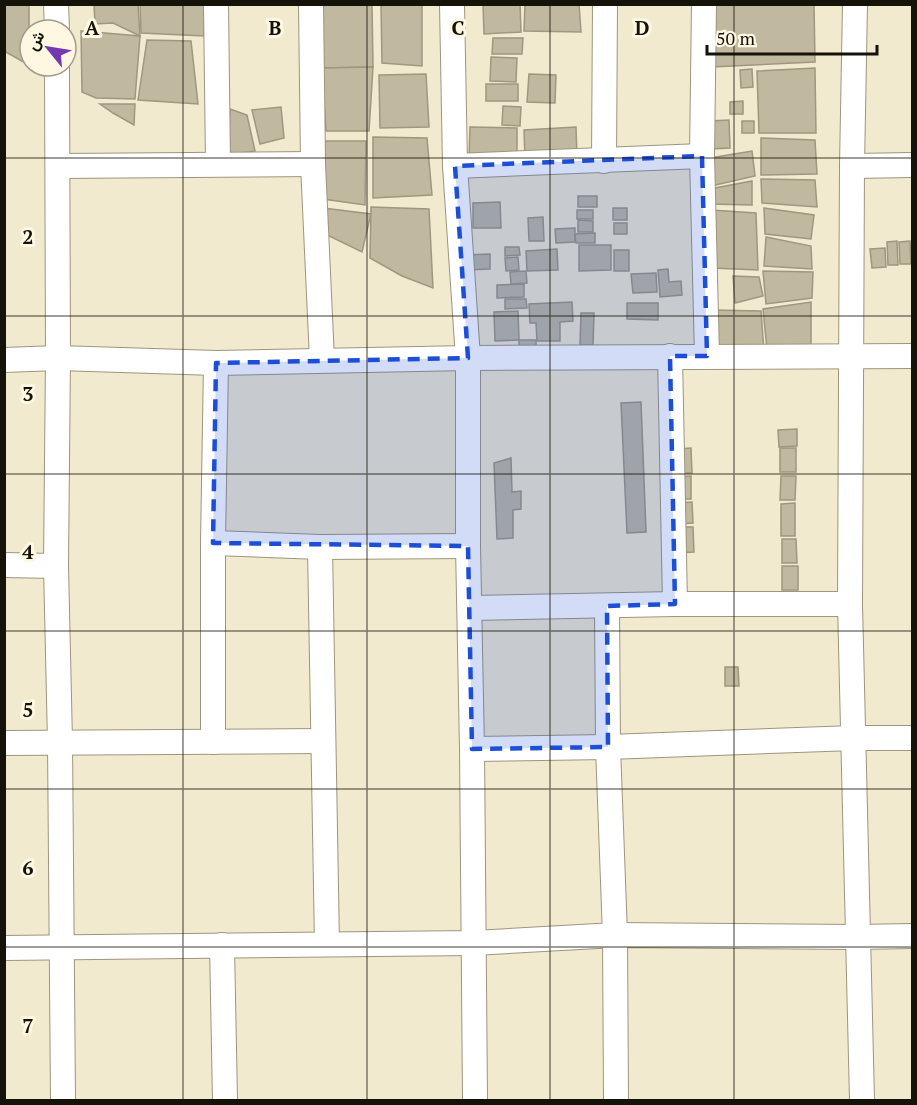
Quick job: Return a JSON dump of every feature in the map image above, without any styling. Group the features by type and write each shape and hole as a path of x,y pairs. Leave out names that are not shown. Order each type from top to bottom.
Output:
{"street":[{"path":"216,4 218,164"},
{"path":"311,4 313,164 322,360"},
{"path":"452,4 455,166 468,358 475,1101"},
{"path":"604,161 605,4"},
{"path":"704,4 702,156 707,356"},
{"path":"855,4 850,604 862,1101"},
{"path":"57,78 56,566 63,1101"},
{"path":"455,166 702,156"},
{"path":"58,166 313,164"},
{"path":"852,166 912,165"},
{"path":"670,356 675,604"},
{"path":"4,360 58,358 216,363 468,358 912,356"},
{"path":"213,742 216,363"},
{"path":"213,543 468,546"},
{"path":"320,546 327,944"},
{"path":"4,565 56,566"},
{"path":"470,608 675,604 850,604"},
{"path":"607,606 608,747 615,935 616,1101"},
{"path":"472,749 912,738"},
{"path":"4,742 322,741"},
{"path":"4,948 474,943 615,935 912,936"},
{"path":"222,945 225,1101"}],"highlighted area":[{"path":"702,156 707,356 670,356 675,604 607,606 608,747 472,749 468,546 213,543 216,363 468,358 455,166"}],"building":[{"path":"4,4 29,4 29,18 18,18 18,59 4,51"},
{"path":"94,4 138,4 140,36 113,23 95,24"},
{"path":"140,4 205,4 204,36 141,33"},
{"path":"320,4 372,4 373,67 322,68"},
{"path":"381,4 422,4 422,66 382,63"},
{"path":"483,4 520,4 521,32 484,34"},
{"path":"525,4 579,4 581,32 524,31"},
{"path":"712,4 814,4 815,62 712,67"},
{"path":"81,31 140,36 135,99 96,98 82,92"},
{"path":"493,38 523,38 522,54 492,54"},
{"path":"147,40 191,41 198,104 138,100"},
{"path":"491,57 517,58 516,82 490,81"},
{"path":"373,67 369,131 326,131 322,68"},
{"path":"815,68 816,133 759,133 757,71"},
{"path":"752,69 753,87 741,88 740,70"},
{"path":"426,74 429,127 380,128 379,75"},
{"path":"529,74 556,75 555,103 527,102"},
{"path":"486,84 518,84 518,101 486,101"},
{"path":"743,101 743,114 730,114 730,102"},
{"path":"100,104 135,104 134,125 113,113"},
{"path":"503,106 521,107 520,126 502,125"},
{"path":"281,107 284,138 260,144 252,110"},
{"path":"230,109 247,115 255,151 228,155"},
{"path":"729,120 730,148 710,149 709,121"},
{"path":"742,121 754,121 754,133 742,133"},
{"path":"470,127 517,128 517,160 469,159"},
{"path":"576,127 577,157 525,159 524,130"},
{"path":"373,137 427,138 432,195 373,198"},
{"path":"761,138 815,140 817,174 761,175"},
{"path":"323,141 366,141 365,205 323,199"},
{"path":"752,151 755,176 711,186 710,158"},
{"path":"761,179 815,180 817,207 762,203"},
{"path":"752,181 752,205 709,204 710,189"},
{"path":"578,196 597,196 597,207 578,207"},
{"path":"500,202 501,228 473,228 473,203"},
{"path":"315,207 371,214 362,252 325,234"},
{"path":"371,207 429,209 433,288 402,276 370,258"},
{"path":"613,208 627,208 627,220 613,220"},
{"path":"764,208 814,215 811,239 765,234"},
{"path":"577,210 593,210 593,219 577,219"},
{"path":"711,210 756,213 758,270 711,268"},
{"path":"543,217 544,241 529,241 528,218"},
{"path":"578,220 593,221 593,232 578,232"},
{"path":"614,223 627,223 627,234 614,234"},
{"path":"575,228 575,242 556,243 555,229"},
{"path":"595,233 595,243 576,243 575,234"},
{"path":"766,237 811,246 812,269 764,266"},
{"path":"897,241 898,265 888,265 887,242"},
{"path":"910,241 911,264 900,264 899,242"},
{"path":"579,245 611,245 611,270 579,271"},
{"path":"505,247 519,247 520,255 505,256"},
{"path":"885,248 886,267 872,268 870,249"},
{"path":"557,249 558,270 527,271 526,251"},
{"path":"614,250 629,250 629,271 614,271"},
{"path":"490,254 490,269 465,270 464,255"},
{"path":"518,257 519,270 506,271 505,258"},
{"path":"668,269 669,282 681,281 682,295 660,297 658,270"},
{"path":"526,271 527,283 511,284 510,272"},
{"path":"763,271 813,272 812,298 766,304"},
{"path":"656,273 657,292 633,293 631,274"},
{"path":"733,276 759,277 763,296 735,303"},
{"path":"524,284 524,297 497,298 497,285"},
{"path":"505,299 526,299 527,308 505,309"},
{"path":"572,302 573,321 560,322 560,341 537,341 536,323 530,323 529,304"},
{"path":"811,302 811,347 767,349 763,309"},
{"path":"627,303 658,303 658,320 627,319"},
{"path":"712,310 761,311 764,351 713,350"},
{"path":"518,311 519,340 495,341 494,312"},
{"path":"581,313 594,313 593,345 580,345"},
{"path":"519,340 536,340 536,351 519,351"},
{"path":"641,402 646,532 627,533 621,403"},
{"path":"797,429 797,446 779,447 778,430"},
{"path":"691,448 692,473 677,473 676,449"},
{"path":"780,448 796,448 796,472 780,472"},
{"path":"511,458 512,492 521,491 521,509 513,510 513,538 497,539 494,463"},
{"path":"691,476 691,499 676,499 675,477"},
{"path":"781,476 796,476 795,500 780,500"},
{"path":"692,502 693,523 677,524 676,503"},
{"path":"795,503 795,536 781,536 781,504"},
{"path":"676,527 693,527 694,552 677,553"},
{"path":"782,539 796,539 797,563 782,563"},
{"path":"782,566 798,566 798,590 782,590"},
{"path":"725,667 738,667 739,686 725,686"}]}
